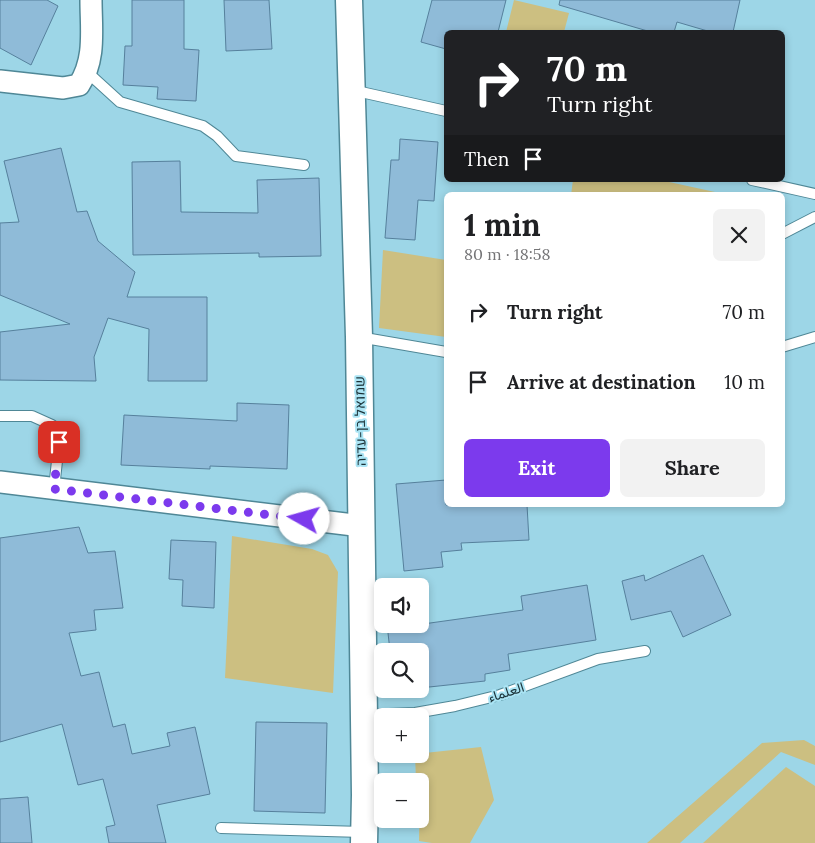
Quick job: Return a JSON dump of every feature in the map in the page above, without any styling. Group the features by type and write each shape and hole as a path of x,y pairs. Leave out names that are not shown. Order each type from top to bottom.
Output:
{"street":[{"path":"0,81 63,88 78,84 87,72 92,51 91,0"},
{"name":"שמואל בן-עדיה","path":"349,0 359,337 364,837"},
{"path":"0,482 362,526"}],"lane":[{"path":"87,72 120,102 203,126 217,136 236,156 304,165"},
{"path":"352,90 444,111"},
{"path":"761,182 815,194"},
{"path":"785,232 815,217"},
{"path":"359,337 444,352"},
{"path":"785,346 815,337"},
{"path":"0,416 32,416 52,425 59,442 54,489"},
{"name":"العلماء","path":"363,715 415,713 464,704 500,695 598,659 645,650"},
{"path":"221,828 364,837"}],"shaded area":[{"path":"514,0 569,13 565,30 506,30"},
{"path":"573,182 669,182 715,192 571,192"},
{"path":"383,250 444,260 444,337 379,328"},
{"path":"232,536 312,549 328,555 338,572 333,693 225,678"},
{"path":"804,740 815,746 815,765 781,752 680,843 647,843 762,743"},
{"path":"481,747 494,800 470,843 419,841 419,828 429,828 429,773 416,773 415,763 429,763 429,753"},
{"path":"786,767 815,786 815,843 703,843"}],"building":[{"path":"0,0 47,0 58,6 31,65 0,48"},
{"path":"132,0 184,0 184,49 199,50 196,101 157,99 158,87 123,85 125,46 132,46"},
{"path":"224,0 269,0 272,49 226,51"},
{"path":"432,0 506,0 498,30 444,30 444,48 421,42"},
{"path":"560,0 740,0 733,30 704,30 677,22 675,30 644,30 559,5"},
{"path":"400,139 438,142 434,201 418,200 415,240 385,238 391,160 399,160"},
{"path":"61,148 77,212 87,211 98,241 135,272 127,297 207,297 207,381 148,381 149,329 108,318 94,357 96,381 0,380 0,332 70,324 0,295 0,223 19,222 4,161"},
{"path":"180,161 181,212 258,213 257,180 319,178 321,256 259,257 259,253 133,255 132,162"},
{"path":"237,403 289,405 287,469 210,466 210,469 121,465 124,415 237,421"},
{"path":"444,480 444,507 527,507 529,540 461,543 462,550 441,552 443,567 404,571 396,484"},
{"path":"79,527 88,553 115,551 123,608 94,610 96,630 69,633 81,676 99,672 113,727 125,724 132,754 170,746 167,733 195,727 210,794 157,805 166,843 109,843 106,827 115,825 103,779 78,785 62,724 0,742 0,538"},
{"path":"171,540 216,542 214,608 182,606 183,580 169,579"},
{"path":"703,555 731,615 683,637 671,611 631,620 622,581 644,575 645,581"},
{"path":"587,585 596,640 508,654 510,670 485,674 485,681 429,687 429,643 389,643 388,633 429,633 429,623 523,610 521,596"},
{"path":"256,722 327,723 325,813 254,811"},
{"path":"28,797 32,843 0,843 0,799"}],"route":[{"path":"59,442 54,489 304,519"}]}
